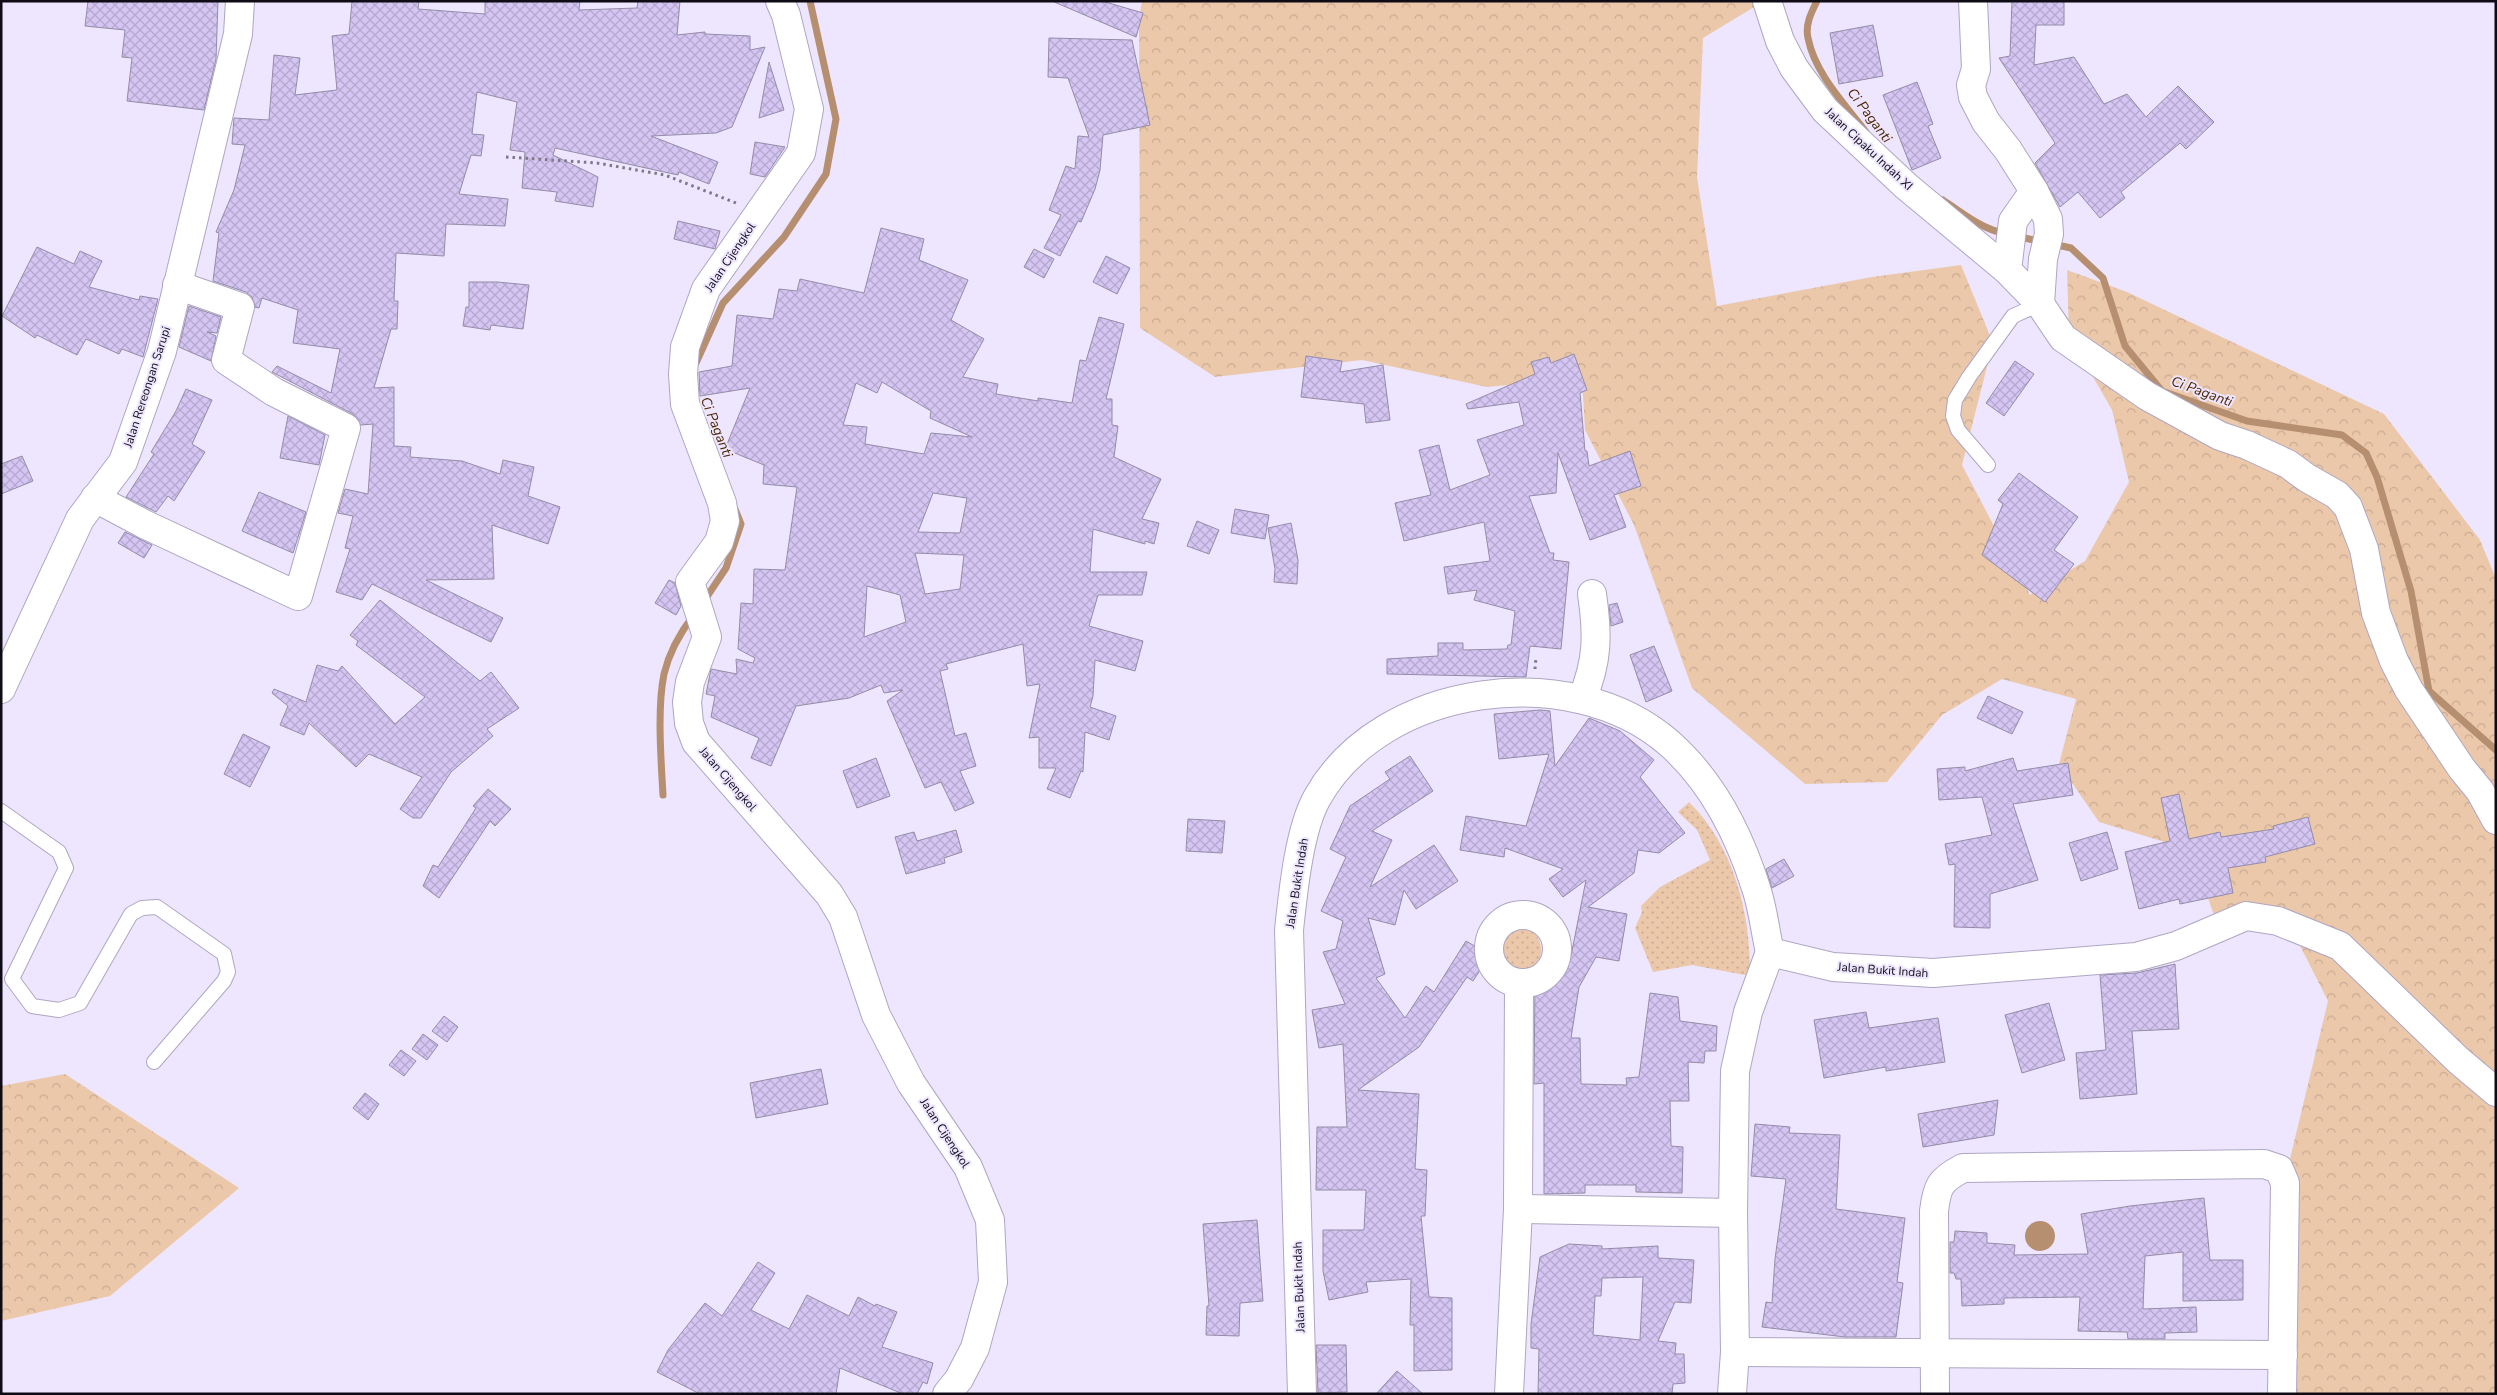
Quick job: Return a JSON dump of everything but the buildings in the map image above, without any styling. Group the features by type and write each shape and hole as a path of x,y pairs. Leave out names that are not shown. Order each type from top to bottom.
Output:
{"street":[{"name":"Jalan Rereongan Sarupi","path":"1,689 80,519 123,462 162,351 238,34 240,1"},
{"name":"Jalan Cijengkol","path":"780,1 786,16 809,109 801,153 706,290 685,347 683,374 684,404 722,503 724,521 719,542 690,582 706,628 707,637 690,682 687,702 689,723 696,742 829,894 843,917 876,1015 911,1082 968,1167 990,1220 992,1282 974,1348 959,1379 947,1394"},
{"path":"1973,1 1976,69 1971,85 1973,97 1986,122 2008,150 2026,202 2048,220 2049,234 2043,259 2040,304"},
{"name":"Jalan Cipaku Indah XI","path":"1774,5 1780,41 1794,68 1826,110 1906,186 2007,259 2063,338 2147,396 2220,436 2247,445 2288,464 2307,478 2330,491 2348,507 2364,548 2376,613 2394,661 2410,690 2462,769 2480,791 2496,820"},
{"path":"2007,259 2012,221 2026,202"},
{"path":"95,498 152,528 298,596 346,428 274,392 226,360 240,307 177,285"},
{"path":"1582,699 1592,676 1597,630 1592,594"},
{"name":"Jalan Bukit Indah","path":"1302,1394 1289,930 1297,866 1316,799 1334,772 1356,749 1387,726 1433,706 1475,696 1534,692 1582,699 1650,729 1669,744 1711,791 1727,816 1757,889 1770,952 1833,967 1933,973 2136,958 2176,946 2208,930 2246,916 2278,921 2340,946 2458,1060 2496,1092"},
{"path":"1732,1394 1735,1352 1733,1213 1735,1071 1748,1012 1770,952"},
{"path":"1509,1394 1518,1209 1519,983"},
{"path":"1935,1394 1934,1211 1936,1191 1946,1177 1963,1168 2264,1164 2279,1169 2285,1183 2282,1394"},
{"path":"1518,1209 1733,1213"},
{"path":"1735,1352 2283,1355"}],"lane":[{"path":"1988,465 1958,430 1953,416 1955,400 1969,376 2013,316 2040,304"},
{"path":"1,811 59,852 66,868 12,979 32,1006 59,1010 80,1003 131,914 142,908 157,907 224,954 228,972 224,981 154,1062"}],"path":[{"path":"506,157 597,163 665,175 760,213"}],"green space":[{"path":"1142,1 1764,1 1703,38 1697,177 1717,306 1872,277 1961,265 1993,343 1962,465 2030,595 2085,561 2129,482 2112,410 2069,335 2067,270 2127,292 2384,414 2480,540 2496,579 2496,1394 2278,1394 2289,1163 2328,1001 2284,914 2214,915 2191,850 2099,822 2059,764 2076,699 2002,679 1942,715 1887,782 1805,784 1692,688 1634,525 1585,430 1582,378 1487,387 1362,360 1215,377 1140,328 1139,19"},
{"path":"1689,802 1718,839 1737,883 1747,929 1750,976 1692,965 1653,972 1635,928 1642,912 1641,906 1660,887 1710,860 1697,830 1678,812"},
{"path":"1524,926 1534,933 1540,942 1540,959 1527,970 1516,970 1504,966 1495,944 1500,936"},
{"path":"65,1074 239,1188 110,1296 1,1321 1,1086"}],"shaded area":[{"path":"2040,1221 2046,1222 2054,1230 2054,1242 2046,1250 2040,1251 2034,1250 2026,1242 2025,1236 2026,1230 2034,1222"}],"waterway":[{"name":"Ci Paganti","path":"696,363 723,303 784,237 826,174 836,119 810,1"},
{"name":"Ci Paganti","path":"1817,1 1807,28 1812,51 1824,76 1866,132"},
{"name":"Ci Paganti","path":"1943,200 1981,225 2006,234"},
{"name":"Ci Paganti","path":"2016,236 2042,242"},
{"name":"Ci Paganti","path":"2053,244 2071,248 2103,278 2125,346 2162,391 2247,421 2342,435 2366,453 2377,477 2411,591 2429,691 2496,750"},
{"name":"Ci Paganti","path":"704,601 726,568 741,524 735,509"},
{"name":"Ci Paganti","path":"663,795 660,718 664,674 669,658 693,616"}]}
